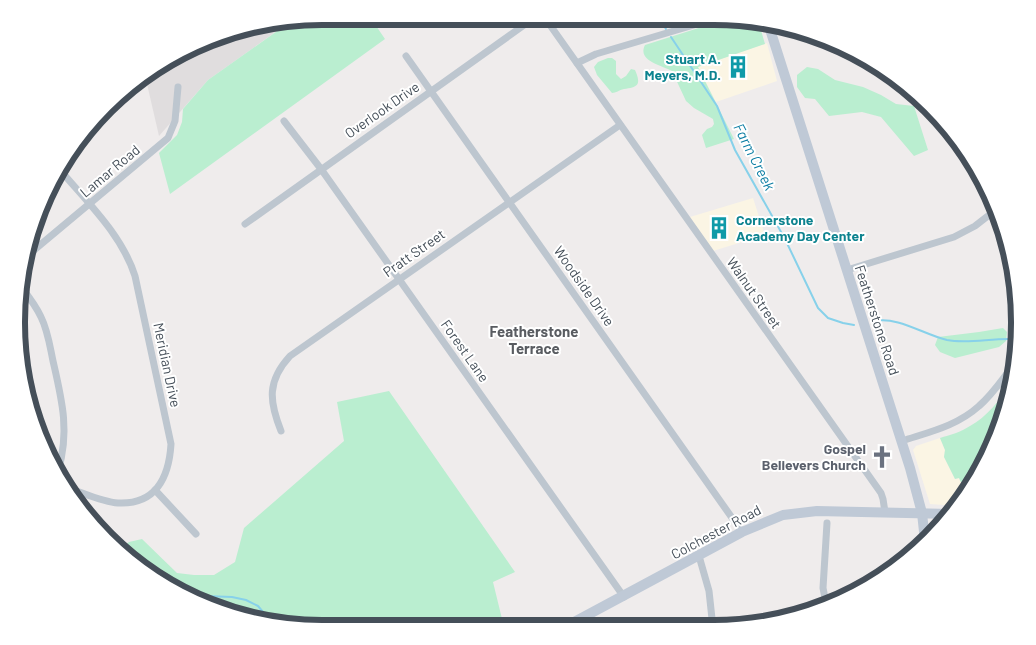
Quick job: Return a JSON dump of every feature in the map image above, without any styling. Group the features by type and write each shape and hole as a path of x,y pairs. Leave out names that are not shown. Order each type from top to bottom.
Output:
{"street":[{"name":"Overlook Drive","path":"245,224 524,25"},
{"name":"Walnut Street","path":"550,25 881,493 884,499 885,512"},
{"path":"577,63 596,54 694,25"},
{"name":"Featherstone Road","path":"770,31 902,441 922,513 924,533"},
{"name":"Woodside Drive","path":"406,56 742,532"},
{"name":"Lamar Road","path":"34,250 168,138 174,125 178,87"},
{"name":"Forest Lane","path":"284,121 399,279 624,597"},
{"name":"Pratt Street","path":"281,430 272,406 272,390 278,371 290,356 620,125"},
{"name":"Meridian Drive","path":"64,175 122,246 135,276 170,444 168,469 165,477 155,490"},
{"path":"847,270 954,237 975,226 990,214"},
{"path":"27,295 45,326 63,407 65,434 60,462"},
{"path":"902,441 952,424 970,414 990,395 1006,375"},
{"path":"77,490 118,502 135,500 155,490 196,534"},
{"name":"Colchester Road","path":"579,620 742,532 771,519 793,512 942,514"},
{"path":"825,598 823,588 828,523"},
{"path":"699,556 709,592 713,620"}],"shaded area":[{"path":"280,29 208,80 159,136 147,84 118,107 141,86 191,56 246,35"},
{"path":"767,43 777,81 716,102 698,67"},
{"path":"753,198 765,235 713,251 690,217"},
{"path":"940,438 945,450 944,457 955,479 959,478 962,486 949,505 930,504 913,450 916,446"}],"green space":[{"path":"322,25 375,25 385,39 170,194 159,153 177,135 182,122 183,109 208,80 280,29"},
{"path":"708,25 761,29 765,44 698,67 734,139 706,148 702,135 707,129 712,127 714,124 713,119 686,101 672,71 647,59 643,50 645,45"},
{"path":"608,58 616,61 616,74 621,79 631,69 635,70 638,79 637,85 612,93 597,75 594,67 598,62"},
{"path":"807,67 818,69 835,80 863,87 896,104 914,106 928,150 914,156 881,117 862,112 829,116 815,99 805,98 797,87 797,75"},
{"path":"1003,328 1007,332 1006,341 999,347 955,358 940,352 935,345 938,337"},
{"path":"389,391 515,572 493,582 502,620 322,620 264,614 227,604 191,589 157,570 125,545 129,542 142,539 177,573 214,575 235,562 244,528 344,441 337,402"},
{"path":"1002,396 988,436 962,486 959,478 955,479 944,457 945,450 940,438 967,428 982,418"}],"waterway":[{"name":"Farm Creek","path":"663,25 666,29"},
{"name":"Farm Creek","path":"671,37 717,106 735,150 785,239 818,308 828,318 854,325"},
{"name":"Farm Creek","path":"875,321 884,320 902,323 947,340 1010,339"},
{"path":"207,596 232,597 246,600 258,606 265,614"}],"place":[{"name":"Stuart A. Meyers, M.D.","path":"738,67"},
{"name":"Cornerstone Academy Day Center","path":"719,228"},
{"name":"Gospel Believers Church","path":"882,457"}],"district":[{"name":"Featherstone Terrace","path":"534,340"}]}
